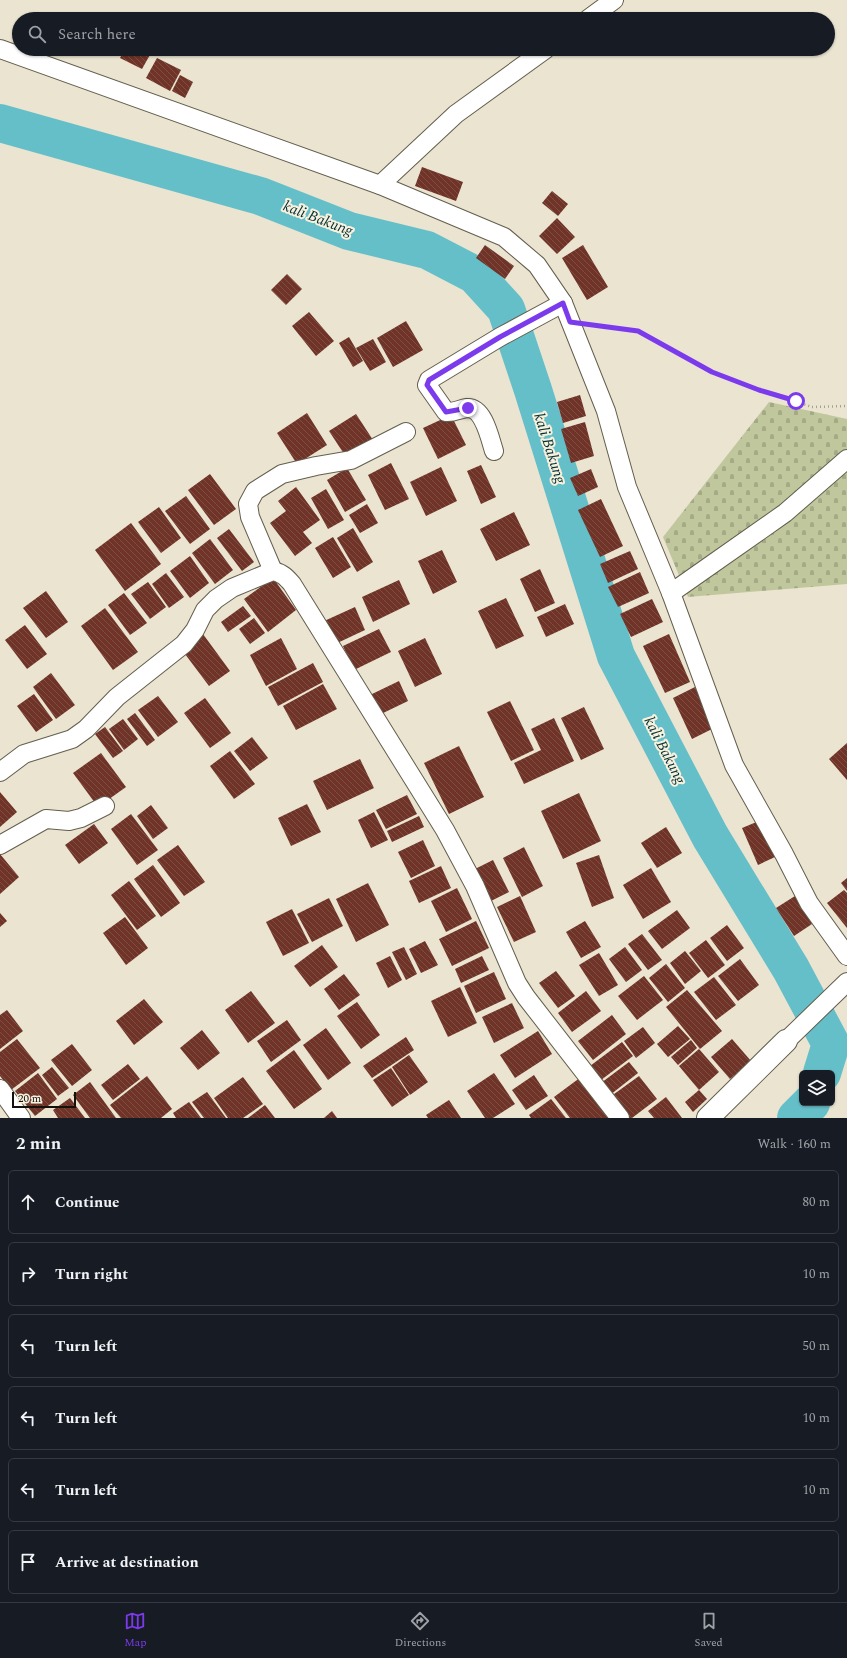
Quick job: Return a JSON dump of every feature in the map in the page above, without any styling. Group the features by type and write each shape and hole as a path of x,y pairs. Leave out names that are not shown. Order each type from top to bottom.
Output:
{"street":[{"path":"598,12 614,0"},
{"path":"0,49 12,53"},
{"path":"20,56 380,185 504,238 538,265 563,303 606,410 627,487 671,593 734,765 784,854 809,903 847,956"},
{"path":"380,185 456,114 536,56"},
{"path":"494,451 482,416 478,411 468,408 446,412 427,385 429,380 506,333 563,303"},
{"path":"406,432 351,460 282,474 255,491 248,504 250,517 273,571 285,576 292,584 445,830 475,886 517,983 526,997 620,1118"},
{"path":"671,593 785,513 847,459"},
{"path":"0,772 24,754 72,739 117,696 184,644 195,630 205,610 216,599 232,588 273,571"},
{"path":"0,844 46,819 69,821 81,818 105,806"},
{"path":"708,1118 786,1040 844,985"},
{"path":"0,1089 21,1118"}],"path":[{"path":"570,322 638,331 712,372 759,390 812,407 847,406"}],"green space":[{"path":"769,402 847,419 847,584 688,597 663,537"}],"building":[{"path":"121,56 149,56 142,69 120,58"},
{"path":"157,58 181,70 170,91 146,78"},
{"path":"180,75 193,82 185,98 172,91"},
{"path":"422,167 463,182 456,201 415,186"},
{"path":"552,191 568,204 558,216 542,203"},
{"path":"557,218 575,237 557,254 539,236"},
{"path":"485,245 514,266 505,279 476,258"},
{"path":"583,245 608,287 587,300 562,258"},
{"path":"287,274 302,289 286,305 271,290"},
{"path":"309,312 334,341 316,356 292,326"},
{"path":"406,321 423,350 393,367 377,338"},
{"path":"349,337 363,361 353,367 339,343"},
{"path":"373,339 386,362 370,371 356,348"},
{"path":"580,395 586,416 563,423 557,402"},
{"path":"307,413 327,445 297,464 277,433"},
{"path":"356,414 373,440 346,457 329,431"},
{"path":"451,415 466,445 438,459 423,428"},
{"path":"585,422 594,456 571,463 561,429"},
{"path":"391,463 409,499 385,510 368,475"},
{"path":"481,465 496,497 481,504 467,471"},
{"path":"441,467 457,501 426,516 410,482"},
{"path":"347,468 366,500 345,512 327,480"},
{"path":"591,469 598,487 578,496 570,478"},
{"path":"210,474 236,509 214,525 188,490"},
{"path":"296,487 320,520 303,532 312,543 295,556 270,523 286,511 278,501"},
{"path":"326,489 344,520 328,529 311,498"},
{"path":"186,496 210,529 190,544 165,511"},
{"path":"601,499 623,546 600,557 578,510"},
{"path":"367,504 378,523 360,533 349,515"},
{"path":"159,507 181,538 161,553 138,522"},
{"path":"514,512 530,545 496,561 480,529"},
{"path":"131,523 161,564 125,591 95,550"},
{"path":"353,528 373,562 357,572 337,538"},
{"path":"229,529 254,562 242,571 217,538"},
{"path":"333,537 351,567 333,578 315,548"},
{"path":"210,539 233,570 215,584 192,553"},
{"path":"442,550 457,582 433,594 418,561"},
{"path":"630,551 638,569 608,583 600,564"},
{"path":"190,556 209,583 190,598 170,571"},
{"path":"540,569 555,603 535,612 520,579"},
{"path":"640,572 649,593 618,607 608,587"},
{"path":"166,573 184,597 169,608 152,584"},
{"path":"273,578 296,610 268,632 244,599"},
{"path":"399,580 410,604 373,622 362,597"},
{"path":"148,582 166,607 150,619 131,594"},
{"path":"46,591 68,622 46,638 23,608"},
{"path":"124,593 147,623 130,635 108,605"},
{"path":"506,598 524,636 496,649 478,611"},
{"path":"652,599 663,622 631,637 620,614"},
{"path":"565,604 574,624 546,637 537,617"},
{"path":"243,606 251,616 228,632 221,622"},
{"path":"355,607 365,630 333,645 322,622"},
{"path":"105,608 138,652 113,670 81,626"},
{"path":"254,618 265,633 250,644 239,629"},
{"path":"25,625 47,654 27,669 5,640"},
{"path":"379,629 391,652 354,670 343,646"},
{"path":"203,634 230,671 209,686 182,650"},
{"path":"669,634 690,682 665,693 643,646"},
{"path":"281,638 297,669 266,686 250,655"},
{"path":"425,638 442,674 415,687 398,651"},
{"path":"313,663 323,682 278,706 268,687"},
{"path":"51,673 75,705 56,719 33,687"},
{"path":"399,681 408,701 379,715 370,695"},
{"path":"323,684 337,709 296,730 283,706"},
{"path":"695,687 714,728 692,739 673,698"},
{"path":"34,694 53,720 36,732 17,706"},
{"path":"158,696 178,722 158,737 138,710"},
{"path":"205,698 231,733 210,748 184,713"},
{"path":"510,701 534,750 511,761 487,712"},
{"path":"584,707 604,749 581,760 561,718"},
{"path":"135,713 155,740 147,746 127,719"},
{"path":"554,718 574,761 524,784 514,763 541,750 531,729"},
{"path":"123,719 138,739 124,750 109,729"},
{"path":"105,727 123,751 113,758 95,734"},
{"path":"252,737 268,758 250,771 234,751"},
{"path":"847,743 847,780 829,759"},
{"path":"459,746 484,797 449,814 424,763"},
{"path":"230,751 255,784 234,799 210,766"},
{"path":"101,753 126,787 98,807 73,773"},
{"path":"360,759 374,788 327,810 313,781"},
{"path":"0,792 17,812 0,827"},
{"path":"579,793 601,841 563,859 541,811"},
{"path":"407,795 417,814 386,829 376,810"},
{"path":"307,804 321,832 291,846 278,818"},
{"path":"151,805 168,828 153,839 137,816"},
{"path":"374,812 388,840 371,848 358,820"},
{"path":"131,814 158,850 137,865 111,829"},
{"path":"419,816 424,827 392,842 387,831"},
{"path":"759,821 775,857 758,865 742,828"},
{"path":"94,824 108,843 79,864 65,845"},
{"path":"666,827 682,853 657,868 641,843"},
{"path":"423,840 435,866 411,878 398,852"},
{"path":"178,845 205,882 184,896 157,860"},
{"path":"524,847 543,886 522,897 503,858"},
{"path":"0,854 19,877 0,894"},
{"path":"599,855 614,898 592,907 576,863"},
{"path":"493,860 509,892 489,902 473,870"},
{"path":"153,865 180,903 161,917 134,879"},
{"path":"441,866 451,888 419,903 409,881"},
{"path":"651,868 671,902 643,919 623,885"},
{"path":"847,878 847,891 841,883"},
{"path":"129,881 156,916 137,930 111,895"},
{"path":"368,883 389,925 356,942 336,899"},
{"path":"457,888 472,919 446,932 431,901"},
{"path":"844,890 847,893 847,928 827,903"},
{"path":"520,896 536,932 514,942 497,907"},
{"path":"795,896 812,924 794,936 776,908"},
{"path":"329,898 343,926 312,942 297,914"},
{"path":"292,909 309,943 283,956 266,922"},
{"path":"677,910 690,928 662,949 648,931"},
{"path":"0,913 7,921 0,927"},
{"path":"125,917 148,948 126,965 103,933"},
{"path":"476,921 489,948 452,966 439,939"},
{"path":"585,921 601,947 581,958 566,932"},
{"path":"727,925 744,948 727,961 710,938"},
{"path":"642,934 662,960 648,970 628,944"},
{"path":"706,940 725,965 708,978 689,953"},
{"path":"425,941 438,965 421,973 409,949"},
{"path":"322,945 338,967 310,987 294,966"},
{"path":"404,947 417,974 406,980 392,952"},
{"path":"625,947 642,970 626,982 609,959"},
{"path":"685,951 701,971 685,984 670,963"},
{"path":"599,953 618,985 599,996 579,965"},
{"path":"390,956 402,980 388,988 376,963"},
{"path":"482,956 489,970 461,983 455,969"},
{"path":"740,959 759,985 738,1001 718,976"},
{"path":"666,964 685,988 668,1002 649,978"},
{"path":"556,971 575,996 558,1008 539,983"},
{"path":"494,972 506,999 476,1013 464,986"},
{"path":"344,974 360,995 339,1010 324,989"},
{"path":"644,976 663,1000 637,1020 618,996"},
{"path":"714,977 736,1005 716,1020 694,992"},
{"path":"460,987 477,1023 448,1037 431,1001"},
{"path":"687,990 722,1031 700,1049 666,1007"},
{"path":"251,991 275,1023 248,1043 225,1010"},
{"path":"586,991 601,1011 572,1032 558,1013"},
{"path":"144,999 163,1022 134,1045 116,1021"},
{"path":"357,1002 380,1035 361,1049 337,1016"},
{"path":"512,1003 524,1028 494,1043 482,1017"},
{"path":"7,1010 23,1031 0,1049 0,1015"},
{"path":"612,1015 626,1034 593,1060 578,1041"},
{"path":"287,1020 301,1040 271,1062 257,1041"},
{"path":"678,1026 690,1039 668,1057 657,1044"},
{"path":"643,1027 655,1043 636,1058 624,1041"},
{"path":"326,1028 351,1063 328,1080 303,1045"},
{"path":"202,1030 220,1053 198,1070 180,1048"},
{"path":"538,1031 552,1054 515,1078 500,1055"},
{"path":"406,1037 414,1050 372,1078 363,1066"},
{"path":"17,1039 40,1068 11,1090 0,1076 0,1052"},
{"path":"732,1039 751,1061 730,1079 711,1057"},
{"path":"691,1040 697,1048 678,1065 671,1057"},
{"path":"622,1042 633,1056 597,1083 586,1069"},
{"path":"72,1044 92,1070 72,1086 51,1060"},
{"path":"699,1049 719,1072 699,1090 679,1066"},
{"path":"294,1050 322,1089 294,1109 266,1071"},
{"path":"409,1055 428,1082 410,1095 392,1067"},
{"path":"629,1062 638,1073 610,1095 601,1083"},
{"path":"128,1064 140,1079 113,1100 101,1085"},
{"path":"52,1067 69,1088 58,1096 42,1075"},
{"path":"391,1068 409,1095 392,1107 373,1080"},
{"path":"38,1073 57,1099 35,1116 15,1091"},
{"path":"494,1073 515,1104 493,1118 485,1118 467,1091"},
{"path":"534,1075 548,1096 526,1110 512,1090"},
{"path":"147,1076 172,1109 161,1118 121,1118 110,1105"},
{"path":"639,1076 657,1099 632,1118 626,1118 610,1097"},
{"path":"243,1077 263,1104 243,1118 228,1118 214,1098"},
{"path":"581,1077 612,1118 570,1118 554,1097"},
{"path":"90,1082 116,1118 90,1118 73,1095"},
{"path":"699,1090 707,1099 693,1112 685,1102"},
{"path":"207,1092 226,1118 204,1118 192,1102"},
{"path":"666,1097 682,1118 654,1118 648,1111"},
{"path":"70,1098 85,1118 58,1118 53,1110"},
{"path":"551,1099 566,1118 531,1118 529,1115"},
{"path":"449,1100 461,1118 428,1118 426,1115"},
{"path":"189,1102 201,1118 176,1118 173,1113"},
{"path":"265,1105 275,1118 248,1118"},
{"path":"332,1111 337,1118 324,1118"}],"waterway":[{"name":"kali Bakung","path":"0,123 260,196 349,231 427,250 475,275 506,309 533,390 616,656 710,836 791,969 831,1044 823,1070"},
{"name":"kali Bakung","path":"796,1118 808,1106"}],"route":[{"path":"468,408 448,413 446,412 427,385 429,380 500,337 563,303 570,322 638,331 712,372 759,390 796,401"}]}
